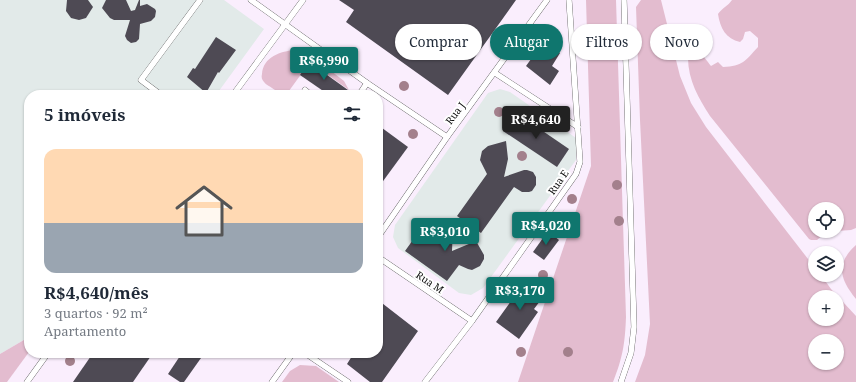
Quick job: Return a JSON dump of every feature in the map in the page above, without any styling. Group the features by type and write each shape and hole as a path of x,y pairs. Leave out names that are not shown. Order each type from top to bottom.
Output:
{"lane":[{"path":"154,90 141,80 200,0"},
{"path":"251,0 378,90"},
{"path":"261,6 264,0"},
{"path":"237,90 302,0"},
{"name":"Rua J","path":"383,230 547,0"},
{"name":"Rua E","path":"425,382 472,321 578,170 580,162 569,0"},
{"path":"621,382 631,353 634,327 624,0"},
{"path":"495,72 578,127"},
{"path":"362,90 367,83"},
{"path":"383,94 448,137"},
{"name":"Rua M","path":"383,260 472,321"},
{"path":"27,382 44,358"},
{"path":"272,382 289,358"},
{"path":"312,358 348,382"}],"shaded area":[{"path":"0,0 224,0 264,29 220,90 24,90 24,340 0,354"},
{"path":"586,0 616,0 617,24 587,24"},
{"path":"641,0 661,0 667,24 650,24 650,60 676,60 680,76 691,103 706,127 808,259 808,282 826,282 832,290 808,290 808,326 844,326 844,303 856,316 856,382 635,382 645,355 650,324 638,60 642,60 642,24 637,24 636,7"},
{"path":"732,0 856,0 856,228 844,231 844,202 808,202 808,238 710,116 702,103 692,82 688,60 706,60 711,66 718,62 723,67 730,66 743,62 758,47 758,38 750,31 745,32 743,39 740,42 727,36 724,32 720,24 718,14"},
{"path":"295,50 304,52 313,57 344,81 349,90 310,62 290,90 274,90 263,80 263,68 269,59 284,52"},
{"path":"588,60 618,60 626,317 623,350 619,365 613,382 518,382 591,166"},
{"path":"500,89 510,92 576,138 576,160 483,288 471,295 459,293 398,248 393,237 395,225 488,93"},
{"path":"808,238 819,238 817,240"},
{"path":"856,245 856,299 844,280 844,262 849,252"},
{"path":"24,340 25,358 7,382 0,382 0,354"},
{"path":"300,365 316,366 339,382 282,382 290,371"}],"building":[{"path":"67,0 88,0 93,7 86,18 79,20 71,18 66,11"},
{"path":"106,0 126,0 131,11 135,10 140,0 140,6 147,4 155,9 155,17 151,21 140,24 139,39 136,42 131,43 125,36 130,20 114,20 110,18 102,8"},
{"path":"339,0 516,0 499,24 490,24 490,36 482,48 482,24 395,24 395,57 346,22 354,10"},
{"path":"216,37 236,50 219,73 218,72 208,90 202,90 187,77 193,68 195,69"},
{"path":"399,60 473,60 448,95"},
{"path":"530,60 556,60 552,66 559,71 550,85 526,66"},
{"path":"309,62 348,90 322,90 300,75"},
{"path":"515,112 569,149 557,167 503,131"},
{"path":"383,129 408,147 383,181"},
{"path":"506,141 508,159 504,177 527,170 533,172 536,177 536,185 532,191 529,192 522,192 514,187 481,233 457,216 487,174 480,160 482,151 488,146"},
{"path":"439,223 453,226 452,251 476,241 484,255 484,259 480,266 472,270 459,265 447,281 405,251 415,237 425,244 430,229"},
{"path":"548,231 559,240 544,260 533,252"},
{"path":"524,283 543,297 534,309 538,312 519,339 496,322"},
{"path":"383,304 418,331 382,382 370,382 347,364 351,358 383,358"},
{"path":"90,358 150,358 133,382 73,382"},
{"path":"179,358 201,358 184,382 180,382 168,374"}]}
